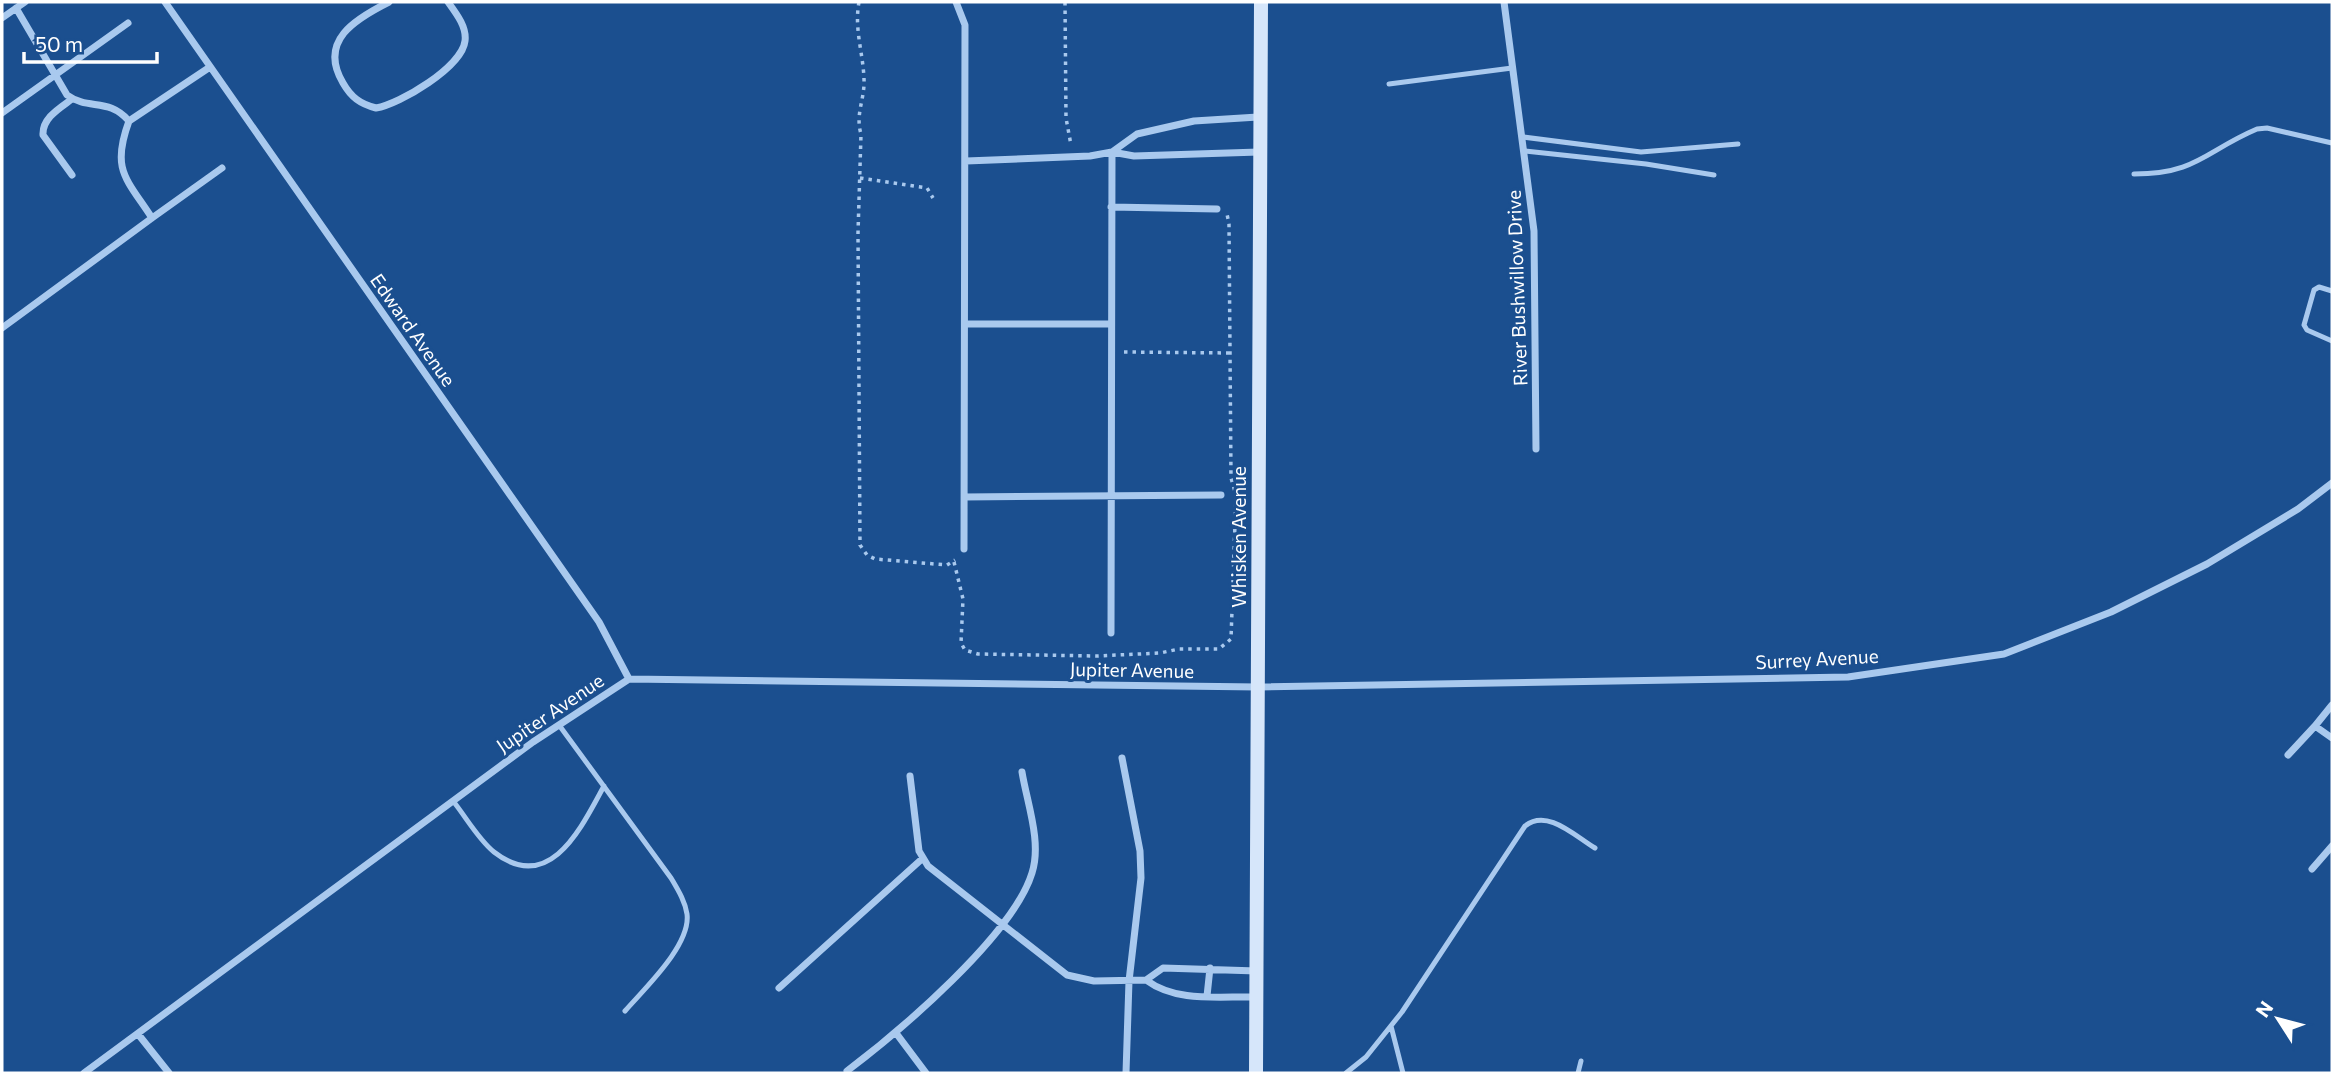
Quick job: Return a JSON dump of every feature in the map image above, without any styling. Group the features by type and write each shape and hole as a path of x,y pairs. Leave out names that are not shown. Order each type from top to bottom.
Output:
{"street":[{"path":"2,18 25,2"},
{"name":"Edward Avenue","path":"165,2 599,622 629,680"},
{"path":"388,2 351,25 338,42 334,55 337,73 350,96 376,108 395,102 416,90 455,61 463,50 463,27 447,2"},
{"path":"956,2 965,25 964,549"},
{"name":"Whisken Avenue","path":"1256,1073 1258,117 1261,2"},
{"name":"River Bushwillow Drive","path":"1504,2 1534,231 1536,449"},
{"path":"16,8 72,99 114,107 129,121"},
{"path":"2,113 128,23"},
{"path":"152,218 124,175 120,162 120,146 129,121 210,67"},
{"path":"72,99 55,113 43,129 43,135 72,175"},
{"path":"1112,152 1137,134 1194,121 1258,117"},
{"path":"966,161 1071,157 1112,152 1134,156 1259,152"},
{"path":"1111,633 1112,152"},
{"path":"2,328 222,168"},
{"path":"1111,207 1217,209"},
{"path":"965,324 1111,324"},
{"name":"Surrey Avenue","path":"1258,687 1847,677 2004,654 2111,612 2207,564 2298,509 2332,483"},
{"path":"964,497 1221,495"},
{"name":"Jupiter Avenue","path":"84,1073 453,801 559,725 629,680 1258,687"},
{"path":"2288,755 2332,705"},
{"path":"2315,726 2332,738"},
{"path":"1122,758 1140,851 1141,878 1129,981 1126,1073"},
{"path":"847,1071 896,1033 1003,926 1018,904 1033,872 1036,847 1022,772"},
{"path":"909,776 915,828 923,858 928,866 1068,975 1094,981 1129,981 1146,980 1163,968 1257,971"},
{"path":"2312,869 2332,846"},
{"path":"779,988 923,858"},
{"path":"1207,996 1210,968"},
{"path":"1146,980 1163,992 1257,997"},
{"path":"896,1033 926,1073"},
{"path":"138,1034 169,1073"}],"lane":[{"path":"1389,84 1512,68"},
{"path":"2134,174 2165,174 2182,170 2257,129 2267,128 2332,143"},
{"path":"1523,137 1641,152 1738,144"},
{"path":"1525,151 1646,164 1714,175"},
{"path":"2332,291 2319,287 2314,290 2304,326 2306,330 2332,341"},
{"path":"559,725 683,898 687,916 686,931 674,953 625,1011"},
{"path":"453,801 492,850 508,862 527,866 543,863 567,847 604,786"},
{"path":"1346,1073 1366,1057 1391,1026 1525,826 1541,819 1554,822 1595,848"},
{"path":"1391,1026 1403,1073"},
{"path":"1578,1073 1581,1061"}],"path":[{"path":"859,2 857,35 864,80 857,120 861,134 860,545 867,555 875,559 947,565 954,562 964,549"},
{"path":"1065,2 1066,118 1071,133 1071,157"},
{"path":"860,178 927,188 933,198"},
{"path":"954,562 963,599 961,643 965,650 1003,655 1097,656 1219,649 1231,639 1236,495 1231,478 1229,225 1227,214 1217,209"},
{"path":"1111,351 1231,353"}]}
